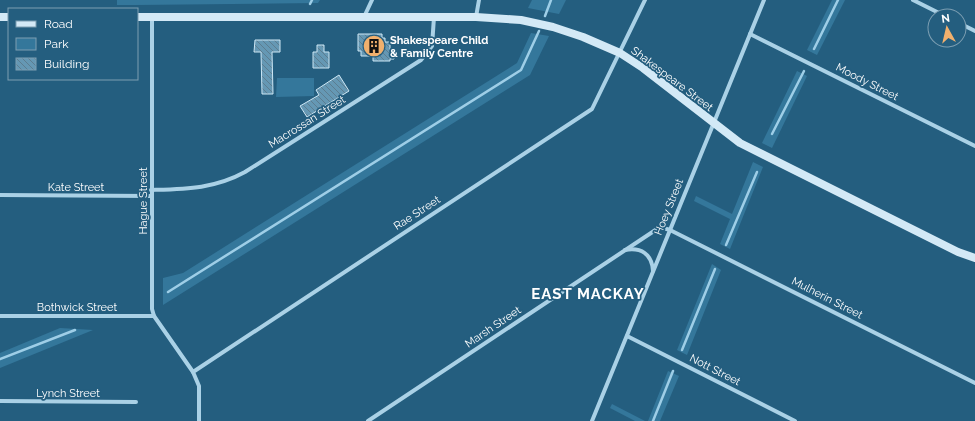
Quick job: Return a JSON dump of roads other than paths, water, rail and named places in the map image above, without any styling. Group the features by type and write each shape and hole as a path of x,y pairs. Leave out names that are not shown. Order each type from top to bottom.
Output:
{"street":[{"path":"364,17 372,0"},
{"path":"476,17 479,0"},
{"name":"Rae Street","path":"193,372 592,109 645,0"},
{"name":"Hoey Street","path":"592,421 764,0"},
{"path":"913,0 929,8"},
{"name":"Shakespeare Street","path":"138,17 476,17 507,18 553,26 620,53 644,68 740,143 952,249 975,258"},
{"name":"Hague Street","path":"152,17 152,304 154,316 193,372"},
{"name":"Macrossan Street","path":"152,190 201,188 224,183 245,172 421,60 432,46 434,17"},
{"name":"Moody Street","path":"750,34 975,146"},
{"name":"Kate Street","path":"0,196 151,196"},
{"name":"Marsh Street","path":"368,421 657,228 670,230"},
{"name":"Mulherin Street","path":"670,230 975,383"},
{"path":"622,252 633,249 645,252 650,259 653,271"},
{"name":"Bothwick Street","path":"0,316 154,316"},
{"name":"Nott Street","path":"627,336 795,421"},
{"path":"193,372 199,386 199,421"},
{"name":"Lynch Street","path":"0,401 136,402"}],"waterway":[{"path":"310,4 312,0"},
{"path":"545,16 551,0"},
{"path":"814,49 838,0"},
{"path":"168,292 521,70 539,31"},
{"path":"772,134 804,71"},
{"path":"726,245 757,172"},
{"path":"682,350 715,269"},
{"path":"0,359 75,330"},
{"path":"653,421 673,371"}],"place":[{"name":"Shakespeare Child & Family Centre","path":"374,46"}],"district":[{"name":"EAST MACKAY","path":"588,294"}]}
